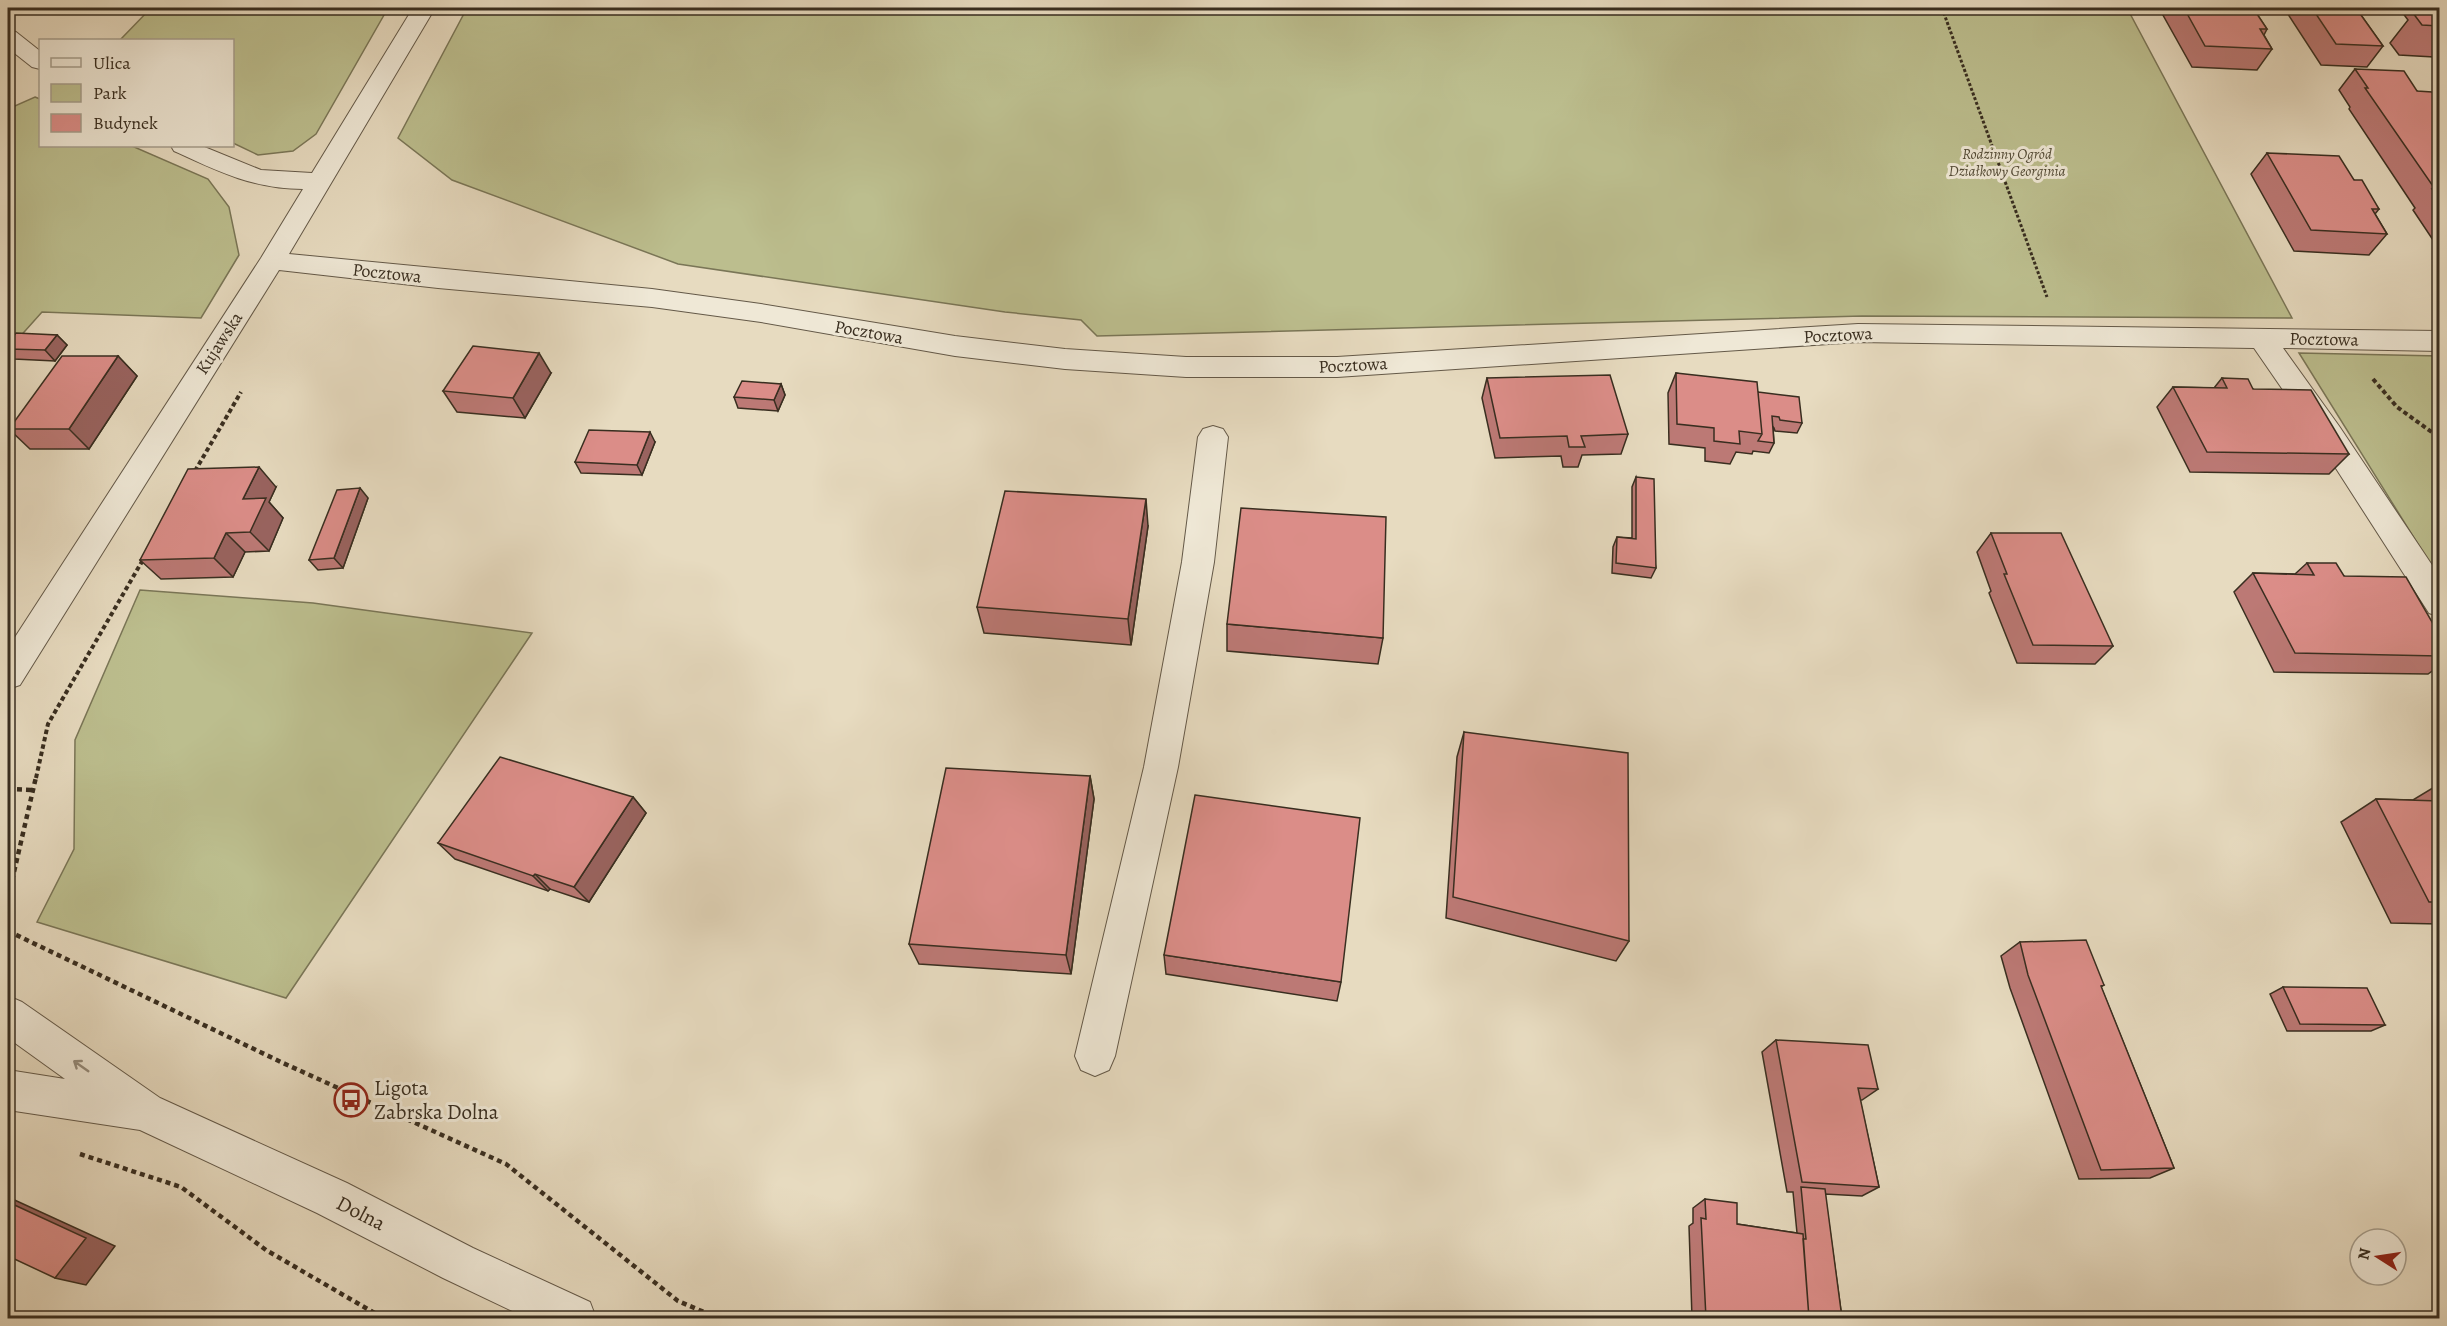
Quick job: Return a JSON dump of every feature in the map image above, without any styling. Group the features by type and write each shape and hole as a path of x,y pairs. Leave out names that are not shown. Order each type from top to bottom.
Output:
{"street":[{"name":"Kujawska","path":"8,675 272,261 424,8"},
{"path":"8,37 39,61"},
{"path":"185,147 259,178 282,181 321,181"},
{"name":"Pocztowa","path":"272,261 438,279 652,298 761,313 955,346 1065,359 1186,367 1337,367 1858,333 2439,341"},
{"path":"2261,338 2329,434 2439,604"},
{"path":"1095,1056 1161,767 1198,562 1213,437"},
{"name":"Dolna","path":"8,1015 146,1112 332,1198 458,1263 574,1318"},
{"name":"Dolna","path":"8,1090 146,1112"}],"path":[{"path":"1942,8 2060,335"},
{"path":"2349,340 2369,375 2397,407 2439,438"},
{"path":"190,479 244,388"},
{"path":"8,898 48,724 149,551"},
{"path":"8,789 33,790"},
{"path":"8,931 283,1063 506,1164 678,1301 718,1318"},
{"path":"73,1152 181,1187 266,1250 383,1318"}],"green space":[{"path":"151,8 388,8 316,134 293,151 258,155 234,143 234,39 121,39"},
{"name":"Rodzinny Ogród Działkowy Georginia","path":"467,8 2127,8 2292,318 1862,316 1097,336 1081,320 1005,312 678,264 452,180 398,138"},
{"path":"35,97 39,99 39,147 134,147 208,179 229,207 239,255 201,318 42,312 8,350 8,109"},
{"path":"2299,353 2439,356 2439,578"},
{"path":"140,590 313,603 532,633 286,998 37,922 74,849 75,740"}],"building":[{"path":"2184,8 2253,8 2267,29 2260,29 2272,49 2205,46"},
{"path":"2312,8 2356,8 2383,46 2336,44"},
{"path":"2413,13 2439,14 2439,26 2422,25"},
{"path":"2355,69 2404,71 2417,91 2432,92 2439,103 2439,200 2432,189 2435,189 2365,88 2368,88"},
{"path":"2267,153 2339,156 2354,180 2362,180 2379,209 2372,209 2387,234 2311,230"},
{"path":"16,333 57,335 45,350 8,349 8,343"},
{"path":"473,346 539,353 513,398 443,391"},
{"path":"62,356 118,356 69,429 9,429"},
{"path":"1676,373 1757,382 1762,434 1739,431 1740,444 1714,441 1714,428 1677,424"},
{"path":"1610,375 1628,434 1581,436 1585,447 1569,447 1567,436 1500,438 1487,378"},
{"path":"2222,378 2248,379 2253,389 2311,390 2349,454 2207,452 2173,387 2227,388"},
{"path":"742,381 781,384 774,400 734,397"},
{"path":"1758,392 1799,397 1802,423 1780,420 1779,417 1772,416 1774,443 1758,441 1762,434"},
{"path":"589,430 650,432 637,465 575,462"},
{"path":"259,467 243,499 266,498 250,532 226,533 214,558 140,560 188,469"},
{"path":"1636,477 1654,479 1656,568 1616,563 1617,537 1636,539"},
{"path":"360,488 334,558 309,560 337,490"},
{"path":"1005,491 1146,499 1128,619 977,607"},
{"path":"1241,508 1386,517 1383,638 1227,624"},
{"path":"1991,533 2061,533 2113,646 2033,645 2004,574 2007,574"},
{"path":"2307,563 2336,563 2344,576 2406,577 2439,634 2439,656 2295,653 2253,573 2314,575"},
{"path":"1464,732 1628,753 1629,941 1453,897"},
{"path":"500,757 633,797 574,887 535,874 533,876 438,843"},
{"path":"946,768 1090,776 1066,955 909,944"},
{"path":"1195,795 1360,818 1341,982 1164,955"},
{"path":"2376,799 2439,801 2439,902 2429,902"},
{"path":"2086,940 2104,985 2101,986 2174,1168 2101,1170 2028,975 2020,942"},
{"path":"2283,987 2367,988 2385,1025 2300,1024"},
{"path":"1776,1040 1868,1045 1878,1089 1858,1088 1879,1187 1802,1182"},
{"path":"1801,1187 1825,1189 1842,1318 1809,1318 1803,1239 1806,1239"},
{"path":"1705,1199 1737,1203 1737,1224 1803,1234 1809,1318 1706,1318 1701,1218 1706,1219"},
{"path":"8,1202 86,1238 55,1278 8,1256"}],"place":[{"name":"Ligota Zabrska Dolna","path":"351,1100"}]}
